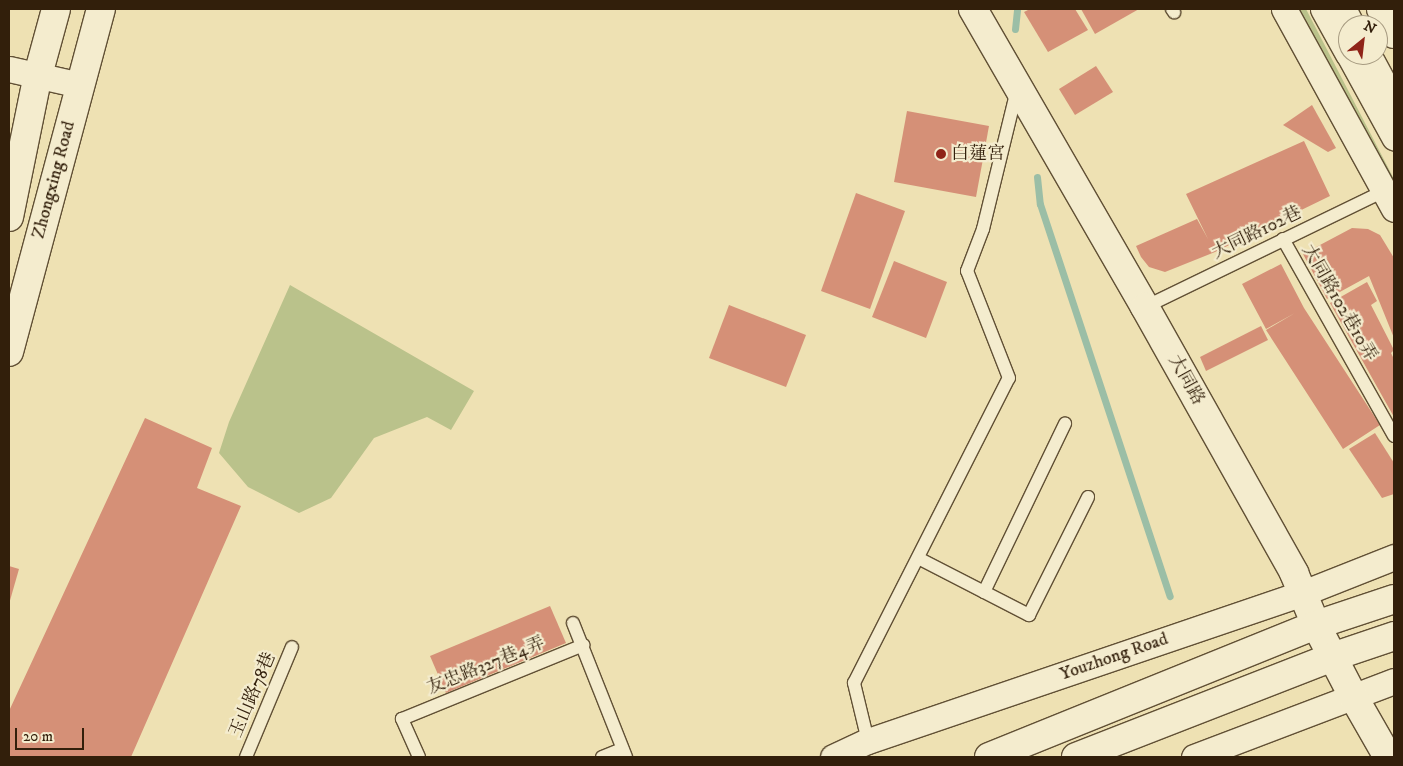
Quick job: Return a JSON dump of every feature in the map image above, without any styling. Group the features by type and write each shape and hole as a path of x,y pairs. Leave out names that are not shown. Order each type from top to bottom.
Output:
{"street":[{"name":"Zhongxing Road","path":"9,217 38,74 56,9"},
{"name":"Zhongxing Road","path":"9,352 101,9"},
{"name":"大同路","path":"973,9 1145,307 1303,593 1316,625 1352,696 1388,757"},
{"path":"1284,9 1389,200"},
{"path":"1323,9 1338,36"},
{"path":"1381,9 1394,34"},
{"path":"1354,65 1394,137"},
{"path":"1372,65 1394,105"},
{"path":"9,69 80,85"},
{"name":"Youzhong Road","path":"833,757 868,741 1303,593 1394,557"},
{"path":"989,757 1316,625 1394,599"},
{"path":"1076,757 1332,656 1394,636"},
{"path":"1194,757 1394,681"}],"lane":[{"path":"868,741 854,683 1009,378 967,270 983,229 1018,85"},
{"name":"大同路102巷","path":"1145,307 1283,239 1389,200"},
{"name":"大同路102巷10弄","path":"1283,239 1394,436"},
{"path":"984,592 1064,424"},
{"path":"918,558 1030,615 1088,497"},
{"path":"573,623 624,753 602,757"},
{"name":"友忠路327巷4弄","path":"419,757 402,719 583,645"},
{"name":"玉山路78巷","path":"246,757 292,647"}],"green space":[{"path":"1294,9 1306,9 1394,179 1394,190"},
{"path":"290,285 474,391 451,430 427,417 374,438 331,498 299,513 248,487 219,453 229,422"}],"building":[{"path":"1030,9 1075,9 1088,30 1048,52 1024,12"},
{"path":"1081,9 1139,9 1095,34"},
{"path":"1096,66 1113,92 1075,115 1059,89"},
{"path":"1312,105 1336,148 1328,152 1283,125"},
{"name":"白蓮宮","path":"907,111 989,126 976,197 894,182"},
{"path":"1304,141 1330,196 1215,252 1165,272 1149,267 1141,257 1136,246 1197,219 1208,239 1186,194"},
{"path":"856,193 905,211 870,309 821,291"},
{"path":"1352,228 1368,229 1380,235 1394,258 1394,338 1369,276 1327,299 1303,254"},
{"path":"894,261 947,282 926,338 872,317"},
{"path":"1281,264 1304,308 1380,425 1343,449 1266,330 1295,313 1266,329 1242,284"},
{"path":"1367,282 1377,301 1371,305 1394,350 1391,353 1394,359 1394,417 1330,303"},
{"path":"729,305 806,335 786,387 709,358"},
{"path":"1261,326 1268,340 1206,371 1200,357"},
{"path":"145,418 212,448 197,488 241,506 131,757 9,757 9,711"},
{"path":"1375,433 1394,463 1394,494 1382,498 1349,449"},
{"path":"9,566 19,569 9,604"},
{"path":"550,606 566,643 446,693 430,656"}],"waterway":[{"path":"1015,29 1017,9"},
{"path":"1037,177 1040,204 1170,596"}],"place":[{"name":"白蓮宮","path":"941,154"}]}
